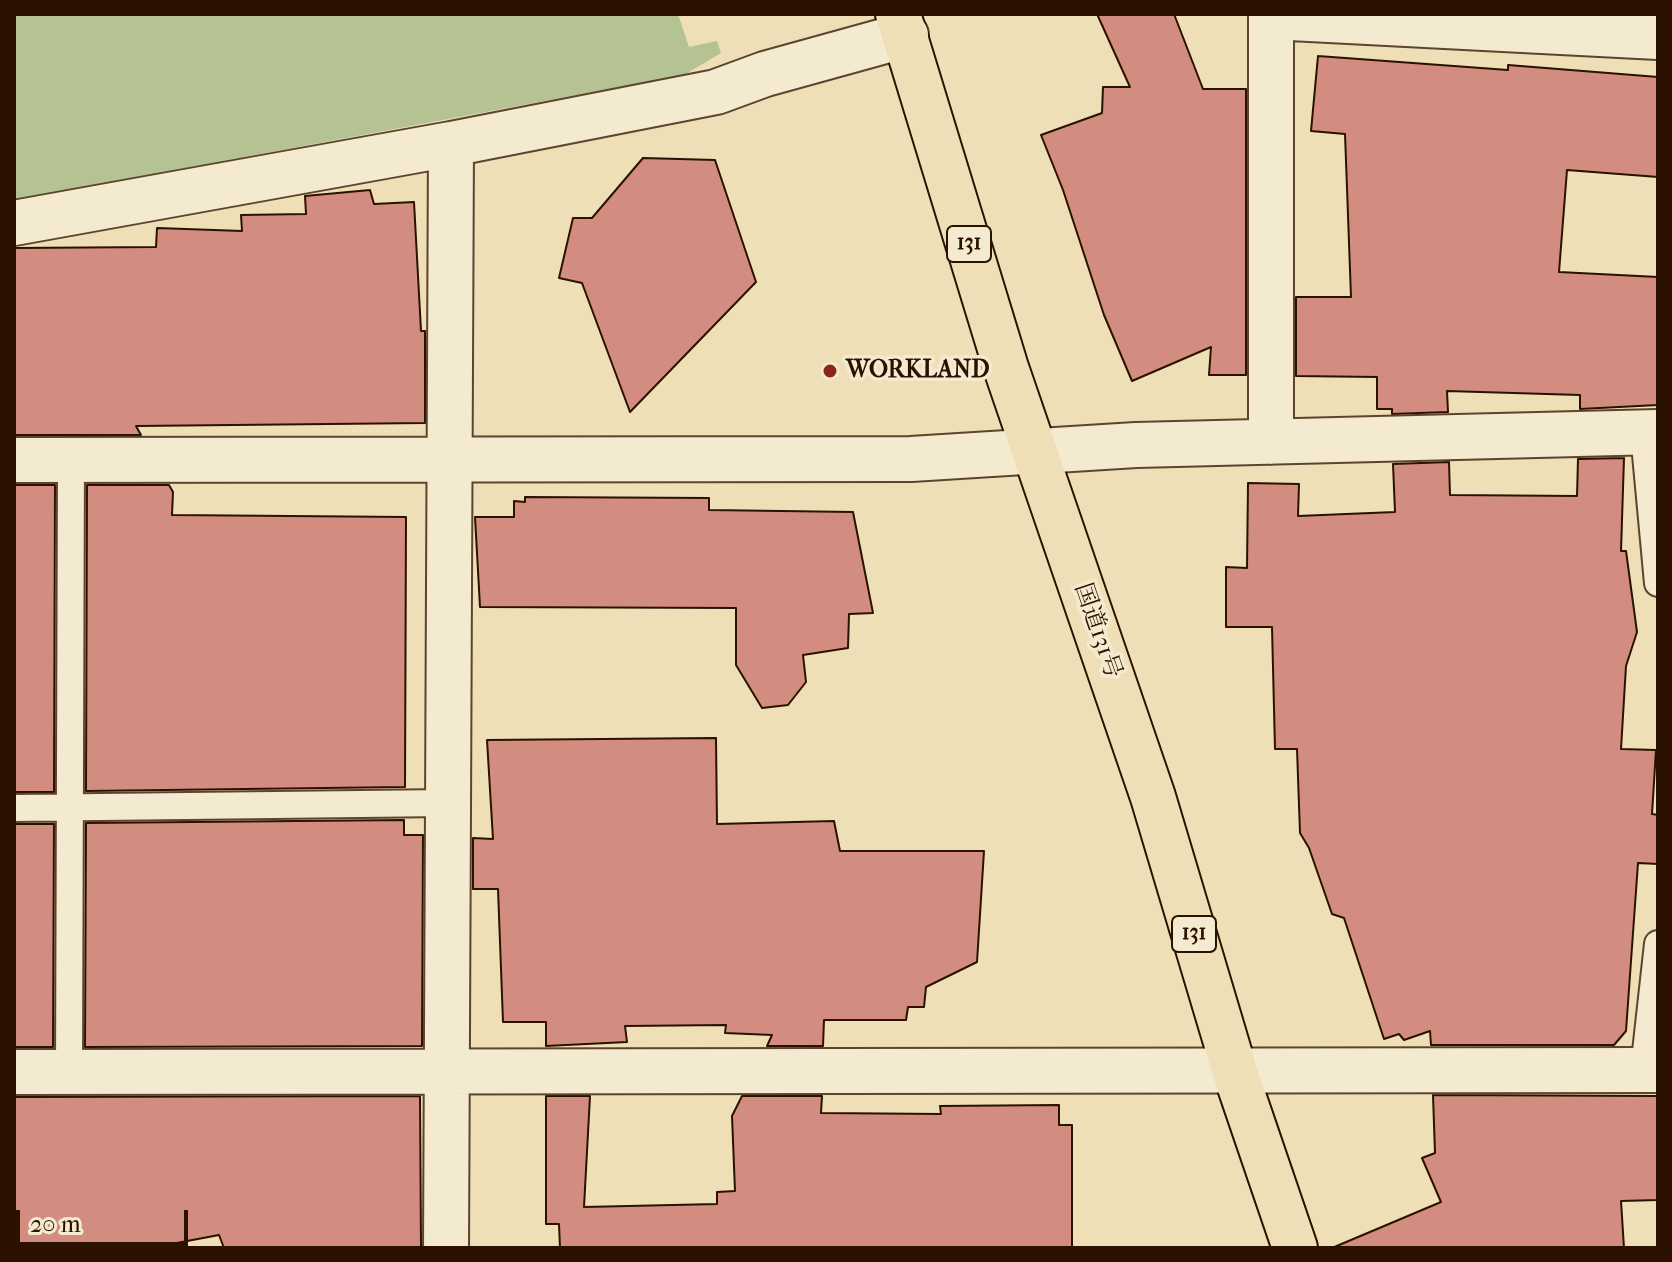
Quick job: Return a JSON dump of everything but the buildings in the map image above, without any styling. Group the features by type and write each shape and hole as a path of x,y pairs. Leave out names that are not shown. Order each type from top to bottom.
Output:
{"highway":[{"name":"国道131号","path":"902,24 1006,368 1153,797 1235,1072 1295,1248"}],"street":[{"path":"1271,442 1271,15 1658,37"},
{"path":"14,223 451,144 716,92 902,24"},
{"path":"446,1248 450,1070 447,803 451,144"},
{"path":"14,460 449,457 911,459 1136,445 1651,432"},
{"path":"14,1072 1651,1070"}],"lane":[{"path":"1651,432 1658,583"},
{"path":"69,1072 71,459"},
{"path":"14,808 447,803"},
{"path":"1651,1070 1658,944"}],"green space":[{"path":"14,14 678,14 689,47 717,41 721,53 684,75 14,200"}],"place":[{"name":"WORKLAND","path":"830,371"}]}
